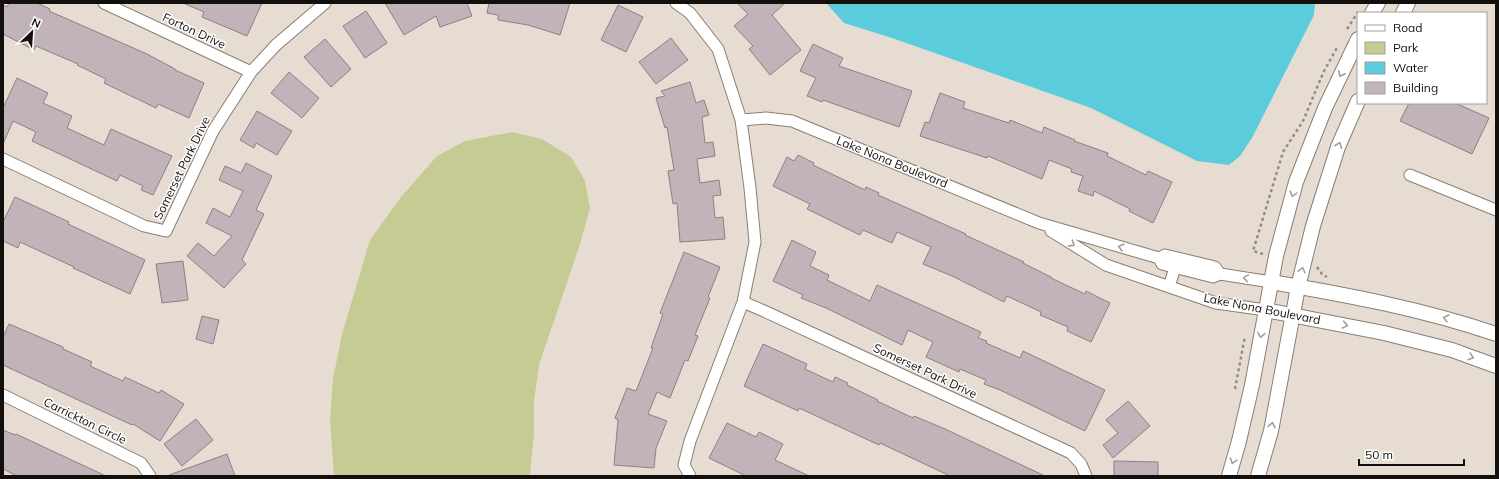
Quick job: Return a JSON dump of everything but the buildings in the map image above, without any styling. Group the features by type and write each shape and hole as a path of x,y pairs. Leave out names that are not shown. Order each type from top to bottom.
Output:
{"street":[{"name":"Forton Drive","path":"104,3 251,72"},
{"name":"Somerset Park Drive","path":"3,158 144,226 166,231 213,130 251,72 276,45 325,3"},
{"path":"676,3 690,13 718,49 741,120 755,242 743,302 690,441 684,465 690,476"},
{"path":"1366,11 1378,3"},
{"path":"1403,12 1408,3"},
{"path":"1229,476 1252,385 1276,256 1296,182 1325,108 1357,41"},
{"path":"1258,476 1271,431 1292,315 1313,226 1338,147 1357,103"},
{"name":"Lake Nona Boulevard","path":"741,120 766,118 792,121 1039,223 1159,258 1165,255 1176,263 1215,267 1220,274 1398,306 1460,322 1496,334"},
{"path":"1410,174 1496,210"},
{"name":"Lake Nona Boulevard","path":"1039,223 1106,266 1216,303 1266,310 1384,333 1452,350 1496,366"},
{"path":"1169,287 1176,263"},
{"name":"Somerset Park Drive","path":"743,302 1071,453 1081,464 1086,476"},
{"name":"Carrickton Circle","path":"3,395 141,463 150,476"}],"path":[{"path":"1347,30 1357,20"},
{"path":"1260,253 1253,250 1283,152 1302,121 1324,71 1339,43"},
{"path":"1235,392 1245,336"}],"green space":[{"path":"512,132 542,139 571,157 585,181 590,208 580,244 539,365 534,401 534,432 530,476 334,476 330,420 333,379 342,334 370,240 401,197 437,156 465,141"}],"water":[{"path":"826,3 1315,3 1314,15 1252,138 1240,156 1229,165 1197,161 1091,108 892,38 844,23"}]}
